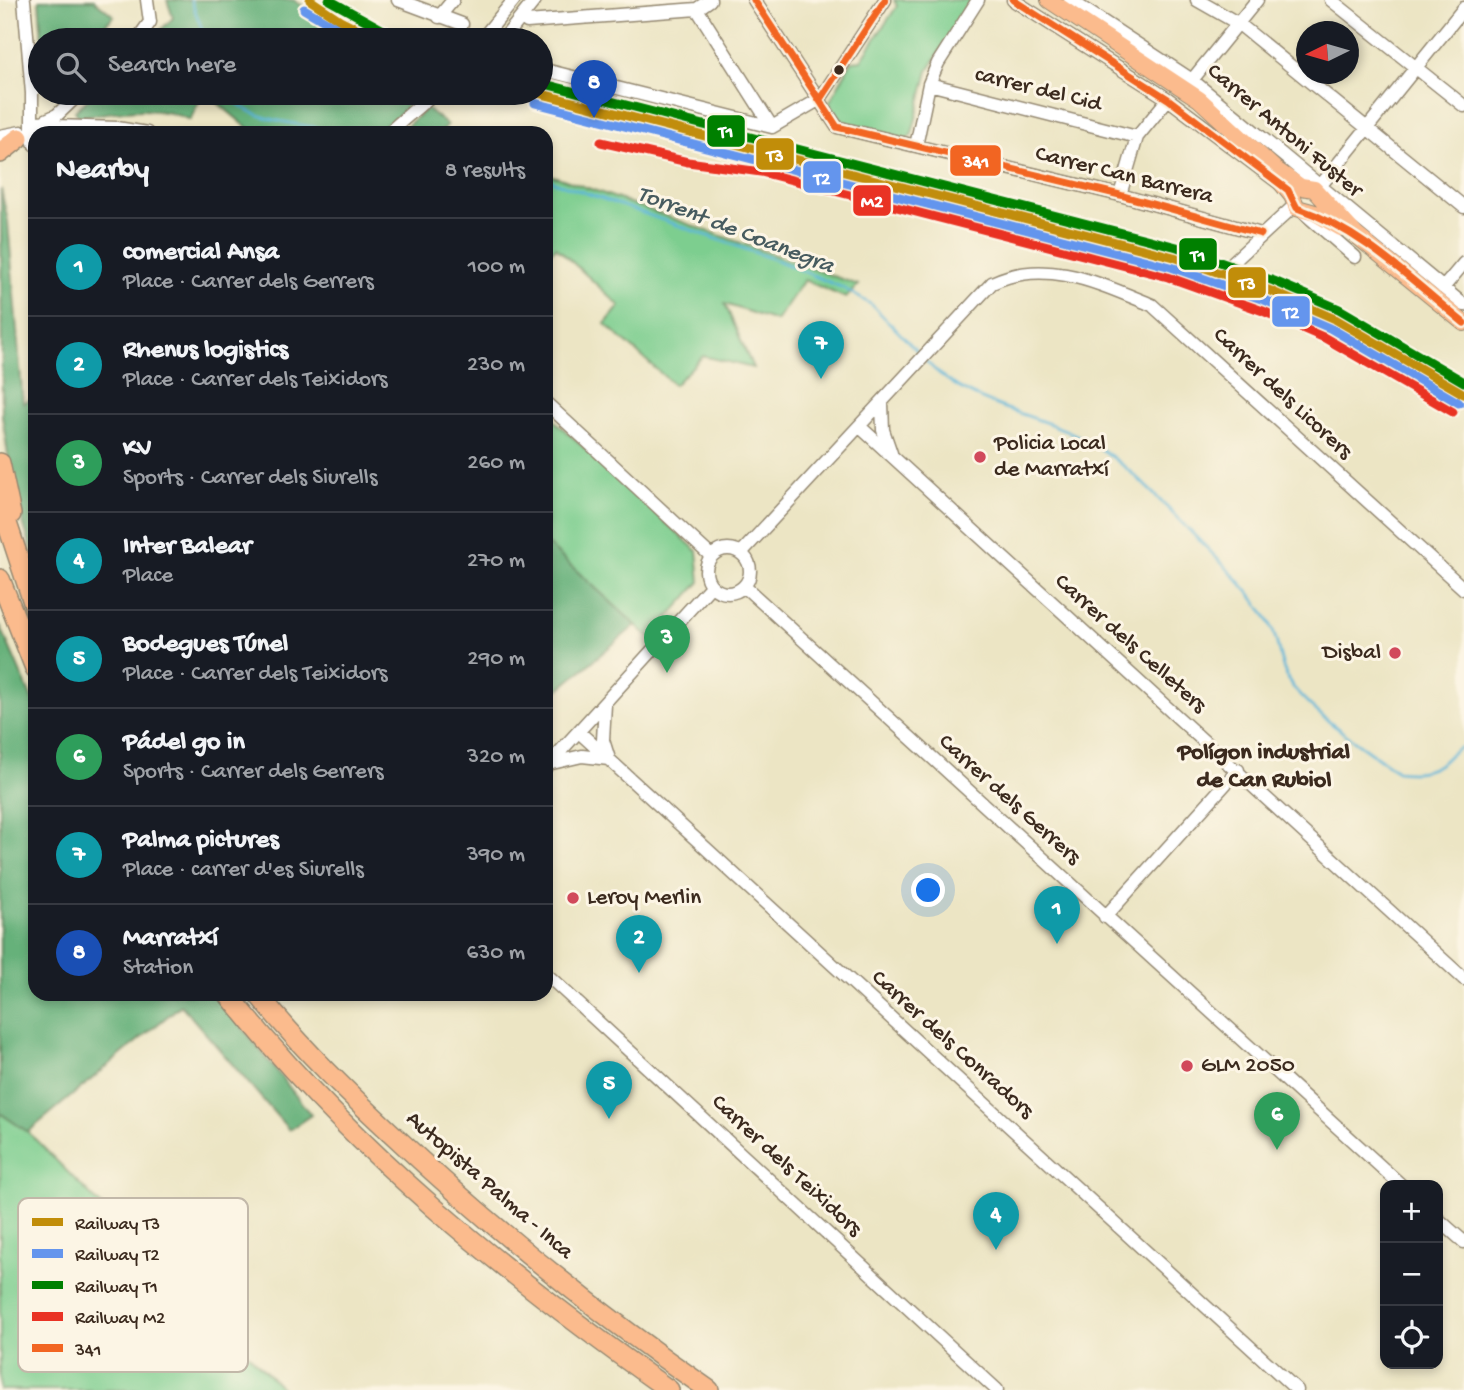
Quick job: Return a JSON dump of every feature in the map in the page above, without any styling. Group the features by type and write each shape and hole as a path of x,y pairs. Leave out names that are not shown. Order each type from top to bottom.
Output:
{"highway":[{"path":"0,153 28,136"},
{"path":"0,463 12,510 9,532"},
{"path":"0,502 28,588"},
{"path":"0,579 28,650"},
{"path":"234,1001 317,1099 415,1193 545,1300 669,1390"},
{"name":"Autopista Palma - Inca","path":"264,1001 327,1071 459,1196 554,1276 709,1390"}],"main road":[{"path":"1049,0 1199,99 1250,144 1298,200 1356,235 1464,323"},
{"path":"1298,200 1314,190 1319,191 1356,235"}],"street":[{"path":"23,0 28,52"},
{"path":"147,0 150,25 147,28"},
{"path":"398,0 462,24"},
{"path":"439,17 453,0"},
{"path":"491,28 514,0"},
{"path":"513,28 535,0"},
{"path":"522,17 527,22 696,9 710,0"},
{"name":"Carrer Can Barrera","path":"754,0 837,127 1120,195 1261,234"},
{"path":"553,72 772,127 820,99 885,0"},
{"path":"916,146 929,84 938,63 978,0"},
{"path":"1013,0 1168,99 1298,200 1355,257"},
{"path":"1198,0 1239,24 1464,207"},
{"path":"1192,80 1257,0"},
{"path":"1331,0 1464,106"},
{"name":"Carrer Antoni Fuster","path":"1074,1 1192,80 1319,191 1329,195 1464,304"},
{"path":"1319,191 1464,8"},
{"path":"696,9 772,127"},
{"name":"carrer del Cid","path":"929,84 1137,137"},
{"path":"1120,195 1137,137 1168,99"},
{"path":"35,105 38,126"},
{"path":"43,126 66,105"},
{"path":"397,126 420,105"},
{"path":"1232,263 1298,200"},
{"path":"1443,288 1464,263"},
{"name":"Carrer dels Licorers","path":"882,402 927,350 992,283 1011,274 1046,271 1114,290 1152,305 1464,589"},
{"path":"741,553 882,402"},
{"path":"882,402 883,430 891,456"},
{"path":"553,410 711,556"},
{"name":"Carrer dels Celleters","path":"859,426 1464,979"},
{"path":"722,550 741,553 749,565 744,586 731,593 711,586 706,575 711,556 722,550"},
{"path":"553,760 711,586"},
{"name":"Carrer dels Gerrers","path":"744,586 1395,1180"},
{"path":"553,764 582,756 609,759 603,740 605,703"},
{"name":"Carrer dels Conradors","path":"579,732 1297,1390"},
{"path":"1105,917 1238,770"},
{"name":"Carrer dels Teixidors","path":"553,980 997,1390"},
{"path":"1443,1223 1464,1242"}],"green space":[{"path":"39,0 94,0 114,16 102,28 41,28"},
{"path":"167,0 293,0 339,28 163,28 173,18"},
{"path":"894,0 972,0 928,71 912,134 903,143 837,127 839,119 829,103 852,61 861,60 897,6"},
{"path":"82,105 197,105 190,120 149,110 79,117 75,111"},
{"path":"220,105 408,105 393,122 397,126 246,126"},
{"path":"426,108 446,126 407,126"},
{"path":"553,176 858,285 846,298 804,280 776,321 725,304 753,368 703,356 674,385 605,324 620,306 556,247 553,250"},
{"path":"1,189 8,222 23,403 28,400 28,538 14,495 2,415"},
{"path":"553,419 697,551 700,582 650,638 553,549"},
{"path":"553,549 636,625 553,694"},
{"path":"0,625 28,690 28,1001 221,1001 311,1115 289,1130 181,1005 28,1132 0,1113"},
{"path":"0,1113 28,1132 93,1198 18,1198 18,1372 248,1372 248,1354 284,1390 0,1390"}],"waterway":[{"name":"Torrent de Coanegra","path":"191,0 202,28"},
{"name":"Torrent de Coanegra","path":"239,105 265,117 310,126"},
{"name":"Torrent de Coanegra","path":"553,181 779,261 843,288 872,305 921,355"},
{"name":"Torrent de Coanegra","path":"925,360 965,391 1082,438 1128,470 1251,595 1271,626 1284,670 1293,687 1316,711 1356,742 1397,771 1409,772 1430,769 1464,747"}],"rail line":[{"name":"T3","path":"310,0 356,28"},
{"name":"T1","path":"329,0 380,28"},
{"name":"T2","path":"304,9 336,28"},
{"name":"T1","path":"553,86 1177,247 1274,281 1339,309 1464,382"},
{"name":"T3","path":"553,97 1174,257 1271,291 1335,319 1464,394"},
{"name":"T2","path":"543,105 1171,267 1267,301 1330,328 1459,403"},
{"name":"M2","path":"601,142 688,162 761,172 1168,277 1263,311 1325,338 1453,412"}],"transit line":[{"name":"341","path":"754,0 837,127 1120,195 1261,234"},
{"name":"341","path":"820,99 885,0"},
{"name":"341","path":"1013,0 1168,99 1288,190 1297,208 1321,217 1364,243 1464,323"}],"place":[{"name":"Marratxí","path":"594,118"},
{"name":"Palma pictures","path":"821,379"},
{"name":"Policia Local de Marratxí","path":"980,457"},
{"name":"Disbal","path":"1395,653"},
{"name":"KV","path":"667,673"},
{"name":"Leroy Merlin","path":"573,898"},
{"name":"comercial Ansa","path":"1057,944"},
{"name":"Rhenus logistics","path":"639,973"},
{"name":"GLM 2050","path":"1187,1066"},
{"name":"Bodegues Túnel","path":"609,1119"},
{"name":"Pádel go in","path":"1277,1150"},
{"name":"Inter Balear","path":"996,1250"}],"district":[{"name":"Polígon industrial de Can Rubiol","path":"1264,767"}]}
